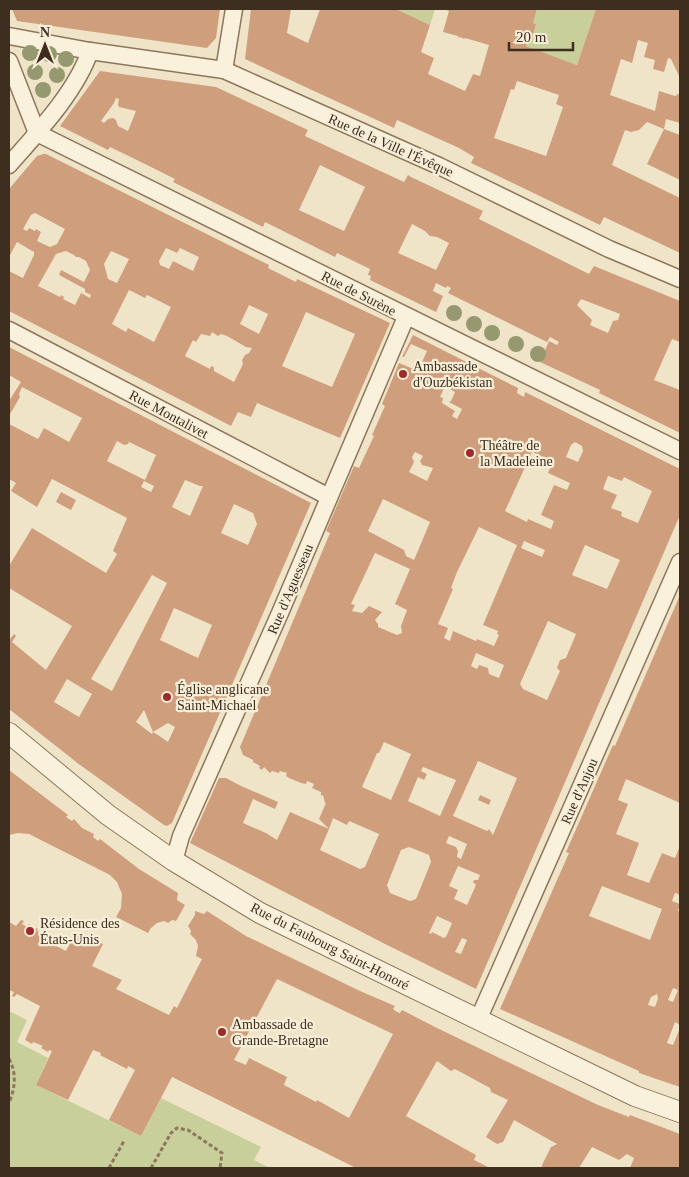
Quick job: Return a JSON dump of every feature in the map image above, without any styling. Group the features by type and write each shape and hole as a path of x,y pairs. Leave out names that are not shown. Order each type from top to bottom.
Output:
{"street":[{"path":"224,70 234,9"},
{"name":"Rue de la Ville l'Évêque","path":"9,36 90,51 224,70 439,166 609,249 680,279"},
{"path":"9,165 37,133 84,69 90,51"},
{"path":"9,61 37,133"},
{"name":"Rue de Surène","path":"37,133 680,451"},
{"name":"Rue d'Aguesseau","path":"174,861 181,836 276,622 406,316"},
{"name":"Rue Montalivet","path":"9,330 329,497"},
{"name":"Rue d'Anjou","path":"478,1020 680,562"},
{"name":"Rue du Faubourg Saint-Honoré","path":"9,734 108,815 174,861 260,913 635,1096 680,1112"}],"path":[{"path":"9,1059 13,1066 14,1088 9,1103"},
{"path":"151,1168 171,1133 177,1128 188,1130 222,1152 220,1168"},
{"path":"109,1168 124,1141"}],"green space":[{"path":"396,9 435,9 430,25"},
{"path":"537,9 596,9 577,65 526,46 528,38 532,39 536,24 533,23"},
{"path":"9,1011 27,1020 17,1042 48,1058 36,1085 141,1136 161,1098 261,1147 254,1160 268,1167 9,1168"}],"building":[{"path":"12,9 220,9 216,38 207,48 17,21"},
{"path":"251,9 291,9 287,33 308,43 320,9 396,9 430,25 421,52 434,58 428,74 465,91 473,74 480,76 489,45 443,32 449,11 444,9 537,9 533,23 536,24 532,39 528,38 526,46 577,65 596,9 680,9 680,78 671,59 668,58 664,72 653,69 655,60 644,57 648,43 638,40 632,63 621,59 610,95 655,111 659,91 675,96 680,93 680,123 666,119 664,129 647,122 639,130 631,132 625,130 612,165 680,198 680,253 604,217 600,225 471,163 474,157 459,148 397,120 394,128 245,59","holes":["517,81 559,95 556,104 563,107 546,156 494,138 511,89 514,90"]},
{"path":"100,71 216,87 308,130 305,136 404,182 408,175 483,211 479,219 589,274 594,266 680,301 680,342 672,339 654,380 680,390 680,433 599,393 600,390 540,362 549,341 557,345 559,342 550,337 547,342 448,293 451,288 447,286 446,288 436,283 433,291 443,296 436,312 370,280 371,276 368,275 370,269 337,253 335,257 265,222 263,227 173,182 175,179 145,164 110,147 108,150 60,126","holes":["116,98 119,99 119,107 136,111 128,131 118,126 113,118 108,119 104,123 101,121","320,165 365,187 344,231 299,210","412,224 430,236 449,243 436,270 398,253","581,299 620,314 618,320 613,321 608,333 590,325 592,320 577,305"]},
{"path":"664,129 680,135 680,180 647,164"},
{"path":"46,154 269,265 268,268 296,282 297,279 390,323 340,438 257,403 251,417 238,412 231,426 9,311 9,271 23,278 34,252 17,242 9,257 9,189 37,156","holes":["35,213 65,229 57,244 50,247 37,241 41,232 36,229 35,231 29,228 27,231 23,229 31,215","166,248 177,253 180,248 199,257 193,271 173,261 169,269 160,265 159,261","66,251 79,257 86,261 90,270 84,282 61,270 59,275 85,289 85,292 91,295 90,298 81,293 75,305 63,299 64,297 61,295 60,297 38,286 56,254","111,251 129,259 117,283 108,279 104,264","129,290 145,298 147,295 171,307 154,342 128,328 126,332 112,324","249,305 268,314 259,334 240,324","306,312 355,334 332,387 282,366","212,332 218,336 221,334 246,347 252,348 242,360 243,364 234,382 214,371 214,367 211,366 210,369 185,356 193,340 196,342 201,334 210,336"]},
{"path":"413,335 518,388 517,393 524,397 525,392 680,469 680,515 476,989 190,843 219,778 226,778 278,802 275,809 253,799 243,823 277,840 290,812 329,829 319,819 326,803 323,795 321,796 321,792 312,788 314,784 307,781 306,784 301,783 286,776 287,773 280,771 279,773 272,771 270,773 264,767 262,770 253,760 243,755 240,747 330,533 326,531 354,466 359,468 374,436 372,435 385,406 382,404 399,363 418,371 427,351 411,344 404,357 402,357","holes":["445,386 455,392 449,402 462,409 457,419 452,416 455,411 442,403 443,398 440,397","575,442 582,446 583,451 578,462 566,457 571,445","415,452 423,456 420,461 422,465 433,468 427,481 409,472 414,462 412,457","532,452 553,461 548,473 570,483 567,490 554,485 541,515 554,521 551,529 528,519 527,522 505,511","608,476 622,481 624,477 652,491 638,523 621,516 622,512 611,508 617,495 603,489","383,499 430,522 414,560 406,556 404,550 368,531","479,527 517,545 483,625 498,631 497,634 499,635 494,646 453,631 450,641 444,638 448,628 438,624 453,589 451,588 457,572","524,541 545,550 542,557 521,548","585,545 620,560 607,589 572,575","375,553 410,569 395,604 407,610 401,626 402,633 397,635 378,627 375,620 382,612 369,606 362,613 352,611 355,605 351,604","548,621 576,634 566,658 560,660 557,668 560,671 547,700 523,689 520,684","476,653 504,665 499,678 489,674 488,668 479,665 477,669 471,666","384,742 411,754 391,800 362,787","478,761 517,778 493,835 489,829 487,831 453,816","423,767 456,780 440,816 408,801 418,777 424,780 427,774 421,771","333,818 347,825 349,821 379,834 365,867 360,869 320,850","449,836 467,844 461,859 457,857 458,851 456,847 446,843","409,847 429,855 431,862 416,899 410,901 390,893 387,885 401,850","458,866 480,875 478,880 473,882 476,885 467,905 454,899 458,890 449,886","437,916 452,923 446,937 432,932 431,934 429,933","462,938 467,940 461,954 455,952"]},
{"path":"9,347 311,503 172,823 167,826 80,765 9,709 9,640 14,634 16,636 12,642 46,670 72,626 9,588 9,566 32,528 106,573 117,554 113,551 127,518 52,479 37,507 11,491 16,483 9,479 9,424 38,439 44,428 69,442 82,418 22,387 19,394 20,397 9,416 9,401 21,382 9,375","holes":["117,441 124,445 129,442 156,455 145,480 107,461","185,480 203,486 190,516 172,507","144,481 154,486 151,492 141,487","234,504 253,513 257,524 248,545 221,533","152,575 167,583 112,691 91,679","174,608 212,625 198,658 160,640","67,679 92,694 79,717 54,702","144,710 153,732 152,734 136,722","168,723 175,727 168,742 153,732"]},
{"path":"61,492 76,500 71,510 56,502"},
{"path":"680,595 680,803 626,779 618,800 628,804 616,834 639,843 627,875 649,883 662,853 675,858 680,846 680,895 675,893 672,901 680,904 678,911 680,912 680,1025 675,1022 667,1043 673,1045 680,1028 680,1087 639,1073 639,1071 500,1009 569,853 566,852 613,745 615,746","holes":["602,886 662,909 650,940 589,916","673,988 678,990 673,1002 668,1000","657,994 658,998 655,1007 648,1005 651,997"]},
{"path":"9,770 68,815 66,817 72,821 74,819 82,828 94,834 93,837 98,841 100,839 139,869 178,893 177,900 185,905 176,921 157,923 148,933 116,917 121,908 122,894 117,882 110,875 29,834 18,833 9,835"},
{"path":"480,795 491,800 489,805 478,800"},
{"path":"195,911 204,914 207,911 246,936 395,1006 393,1009 397,1012 400,1013 402,1010 598,1105 680,1134 680,1168 630,1168 634,1158 627,1154 619,1160 592,1147 579,1168 542,1168 551,1147 557,1144 514,1120 503,1142 497,1144 486,1137 508,1100 491,1092 490,1088 455,1069 451,1071 437,1061 406,1116 476,1155 474,1160 490,1168 356,1168 172,1077 141,1136 109,1120 135,1070 128,1066 127,1069 93,1050 68,1100 36,1085 52,1051 49,1050 48,1052 41,1048 43,1046 33,1042 32,1044 25,1040 40,1006 17,994 14,997 12,996 14,992 9,990 9,922 16,926 21,920 24,921 22,924 27,927 29,924 30,928 35,931 36,928 38,929 37,931 43,934 44,932 47,933 45,940 66,951 76,932 103,944 92,966 122,980 116,989 169,1015 174,1006 177,1008 202,959 196,956 198,946 196,940 190,934 191,931 188,926 195,915","holes":["277,979 393,1034 349,1118 317,1100 316,1102 284,1085 287,1077 249,1058 246,1065 234,1060"]}],"place":[{"name":"Ambassade d'Ouzbékistan","path":"403,374"},
{"name":"Théâtre de la Madeleine","path":"470,453"},
{"name":"Église anglicane Saint-Michael","path":"167,697"},
{"name":"Résidence des États-Unis","path":"30,931"},
{"name":"Ambassade de Grande-Bretagne","path":"222,1032"}]}
